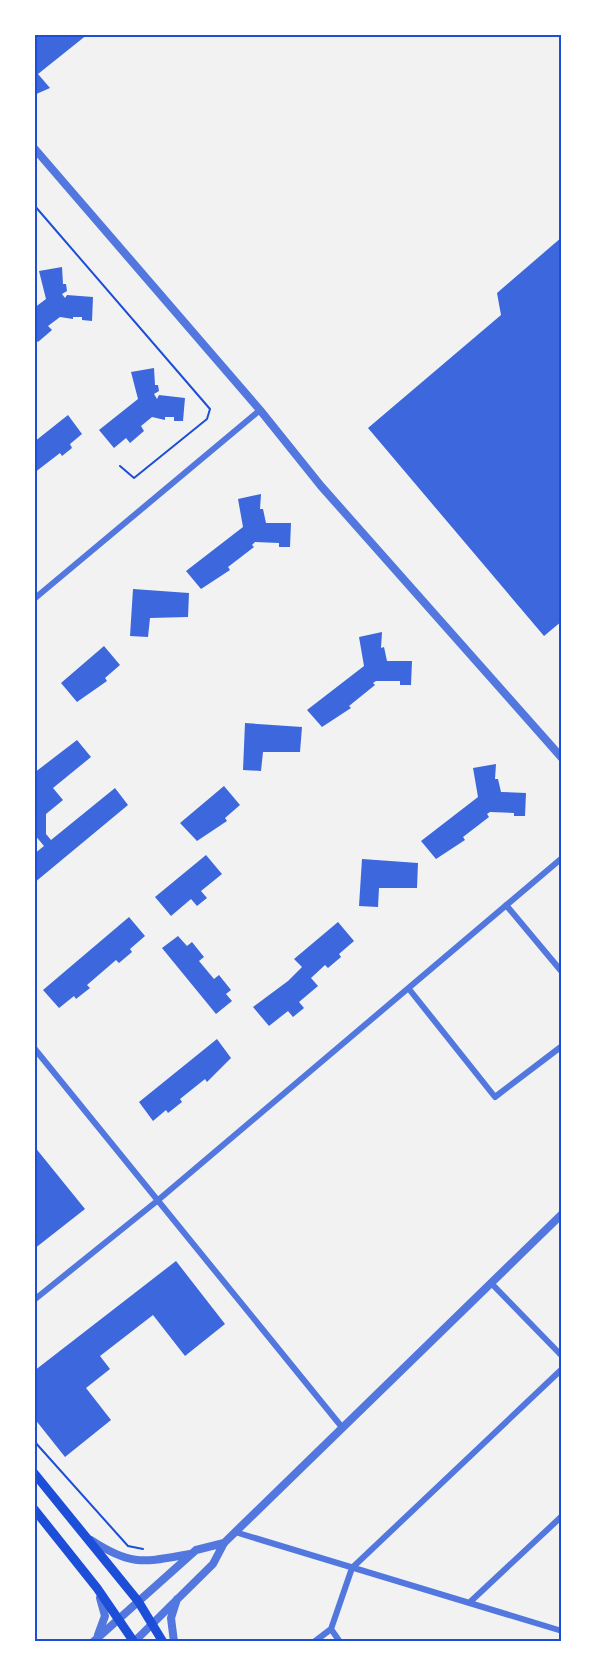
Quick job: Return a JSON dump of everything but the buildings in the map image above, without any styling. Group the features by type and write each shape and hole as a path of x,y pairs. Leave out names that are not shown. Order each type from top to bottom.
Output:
{"main road":[{"path":"34,1473 138,1600 151,1625 163,1641"},
{"path":"34,1509 95,1586 134,1641"}],"street":[{"path":"34,148 260,410 329,494 561,758"},
{"path":"34,599 260,410"},
{"path":"34,1300 157,1201 561,858"},
{"path":"506,905 561,972"},
{"path":"409,989 495,1097 561,1046"},
{"path":"34,1048 341,1426"},
{"path":"134,1641 213,1564 224,1543 341,1426 561,1214"},
{"path":"491,1283 561,1356"},
{"path":"314,1641 331,1629 352,1568 561,1369"},
{"path":"469,1603 561,1516"},
{"path":"235,1532 561,1631"},
{"path":"86,1537 130,1561 192,1554"},
{"path":"95,1639 195,1550 224,1543"},
{"path":"95,1586 105,1616 95,1639"},
{"path":"174,1641 171,1626 177,1599"},
{"path":"331,1629 340,1641"}],"path":[{"path":"34,205 210,409 207,419 134,478 120,465"},
{"path":"34,1441 128,1546 153,1551 160,1559"}]}
